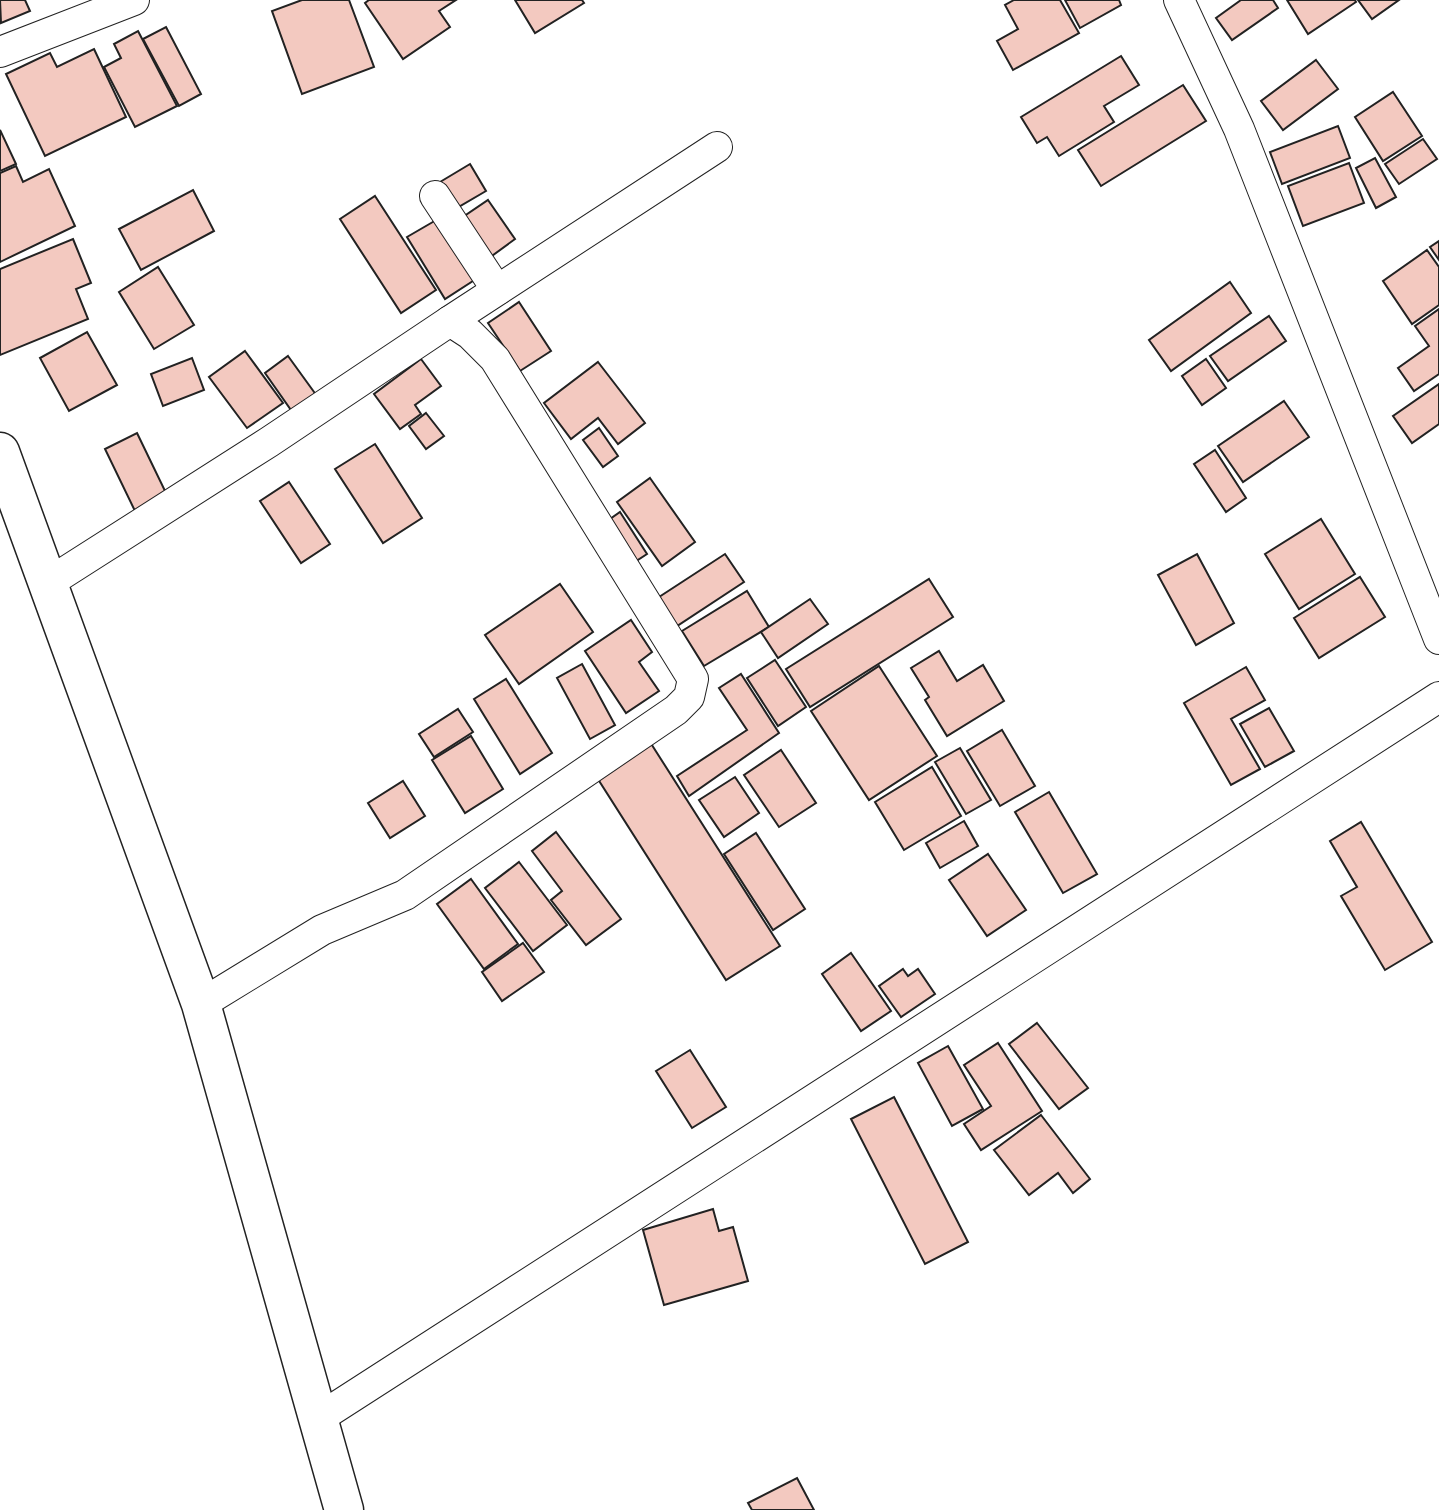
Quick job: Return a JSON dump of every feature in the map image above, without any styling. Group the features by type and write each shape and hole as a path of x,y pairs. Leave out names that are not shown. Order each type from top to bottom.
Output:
{"street":[{"path":"0,52 134,0"},
{"path":"1189,4 1439,639"},
{"path":"48,583 270,442 717,147"},
{"path":"435,196 497,290"},
{"path":"201,1004 322,929 405,895 676,709 693,688 693,679 495,359 470,334 450,321"},
{"path":"0,452 201,1004 316,1420 344,1510"},
{"path":"316,1420 1439,697"}],"building":[{"path":"0,0 25,0 30,11 1,23"},
{"path":"302,0 349,0 374,67 302,94 272,11"},
{"path":"369,0 456,0 439,11 450,27 403,59 365,3"},
{"path":"515,0 582,0 584,3 535,33"},
{"path":"1014,0 1060,0 1079,33 1013,70 997,41 1018,29 1005,5"},
{"path":"1065,0 1119,0 1121,5 1080,28"},
{"path":"1241,0 1273,0 1278,8 1232,40 1216,18"},
{"path":"1287,0 1355,0 1356,2 1308,34"},
{"path":"1358,0 1399,0 1372,19"},
{"path":"166,27 201,94 179,106 143,39"},
{"path":"138,31 177,106 135,127 104,67 121,58 114,44"},
{"path":"94,49 126,117 45,156 6,74 50,53 57,67"},
{"path":"1121,56 1139,85 1104,106 1114,122 1059,156 1047,137 1037,143 1021,117"},
{"path":"1316,60 1338,89 1283,130 1261,101"},
{"path":"1183,85 1206,121 1101,186 1078,150"},
{"path":"1393,92 1422,136 1383,161 1355,117"},
{"path":"1338,126 1350,158 1282,184 1270,152"},
{"path":"0,130 16,164 0,171"},
{"path":"1423,139 1437,159 1399,184 1385,164"},
{"path":"1375,158 1396,197 1376,208 1356,168"},
{"path":"1349,163 1364,203 1303,226 1288,186"},
{"path":"470,164 486,191 455,209 440,182"},
{"path":"16,166 23,182 49,169 75,226 0,262 0,173"},
{"path":"193,190 214,231 141,270 119,229"},
{"path":"375,196 436,290 401,313 340,219"},
{"path":"488,200 515,239 485,261 457,221"},
{"path":"438,219 476,279 445,299 407,237"},
{"path":"73,239 91,283 76,289 88,319 0,355 0,269"},
{"path":"1439,241 1439,260 1430,247"},
{"path":"1427,250 1439,267 1439,305 1412,324 1383,281"},
{"path":"158,267 194,325 154,349 119,292"},
{"path":"1230,282 1251,313 1171,371 1149,340"},
{"path":"519,302 551,351 520,371 488,323"},
{"path":"1439,309 1439,374 1414,391 1398,368 1429,346 1415,326"},
{"path":"1269,316 1286,341 1228,381 1210,356"},
{"path":"87,332 117,385 69,411 40,358"},
{"path":"245,351 283,403 247,428 209,377"},
{"path":"288,356 322,403 298,420 265,373"},
{"path":"192,358 204,390 163,406 151,374"},
{"path":"421,359 441,386 415,405 421,414 400,429 374,394"},
{"path":"1206,359 1226,388 1202,405 1182,376"},
{"path":"598,362 645,423 618,444 598,418 571,439 544,403"},
{"path":"1439,384 1439,424 1412,443 1393,416"},
{"path":"1284,401 1309,437 1243,482 1218,446"},
{"path":"426,413 444,436 426,449 409,426"},
{"path":"599,428 618,456 603,467 583,440"},
{"path":"137,433 167,495 135,511 105,449"},
{"path":"375,444 422,518 383,543 335,469"},
{"path":"1215,450 1246,498 1226,512 1194,464"},
{"path":"650,478 695,542 662,566 617,502"},
{"path":"289,482 330,544 301,563 260,501"},
{"path":"620,512 647,554 630,565 603,524"},
{"path":"1321,519 1355,574 1299,609 1265,554"},
{"path":"725,554 744,582 674,628 656,599"},
{"path":"1197,554 1234,623 1196,645 1158,575"},
{"path":"1360,577 1385,617 1319,658 1294,618"},
{"path":"929,579 953,617 810,707 786,669"},
{"path":"560,584 593,632 519,684 485,635"},
{"path":"747,591 769,627 704,666 682,631"},
{"path":"810,599 828,624 778,658 761,632"},
{"path":"631,620 652,652 639,662 659,691 626,713 585,651"},
{"path":"939,651 957,681 983,665 1004,701 947,736 925,700 929,697 911,668"},
{"path":"775,660 806,707 778,726 747,678"},
{"path":"582,664 615,725 590,739 557,678"},
{"path":"879,666 937,756 869,800 811,711"},
{"path":"1246,667 1265,700 1231,719 1260,769 1231,785 1184,703"},
{"path":"741,674 779,733 689,796 677,776 747,730 719,688"},
{"path":"506,679 552,753 520,774 474,699"},
{"path":"1269,708 1294,751 1265,767 1240,724"},
{"path":"458,709 473,732 434,757 419,734"},
{"path":"1002,730 1035,786 1000,806 967,751"},
{"path":"471,736 503,789 465,813 432,760"},
{"path":"650,742 780,946 726,980 596,776"},
{"path":"960,748 991,800 966,814 935,762"},
{"path":"781,750 816,803 779,827 744,775"},
{"path":"932,767 961,816 904,850 875,802"},
{"path":"735,777 759,813 724,837 699,800"},
{"path":"403,781 425,816 390,838 368,803"},
{"path":"1049,792 1097,874 1063,893 1015,812"},
{"path":"964,821 978,846 940,868 926,843"},
{"path":"1361,822 1432,942 1385,970 1341,896 1357,887 1330,841"},
{"path":"556,832 621,919 586,945 551,900 562,891 532,851"},
{"path":"756,833 805,909 773,930 724,854"},
{"path":"988,854 1026,910 987,936 949,880"},
{"path":"519,862 567,925 533,951 485,888"},
{"path":"471,879 518,944 484,969 437,904"},
{"path":"523,943 544,972 502,1001 482,972"},
{"path":"851,953 891,1011 861,1031 822,974"},
{"path":"903,969 908,976 918,969 935,994 901,1017 879,986"},
{"path":"1037,1023 1088,1088 1059,1109 1009,1044"},
{"path":"998,1043 1042,1111 981,1150 964,1124 991,1106 964,1065"},
{"path":"948,1046 983,1109 952,1126 918,1063"},
{"path":"690,1050 726,1107 692,1128 656,1071"},
{"path":"894,1097 968,1242 925,1264 851,1119"},
{"path":"1041,1115 1090,1179 1073,1193 1058,1173 1029,1195 994,1150"},
{"path":"713,1209 719,1231 733,1227 748,1281 664,1305 643,1230"},
{"path":"797,1478 814,1510 752,1510 748,1503"}]}
